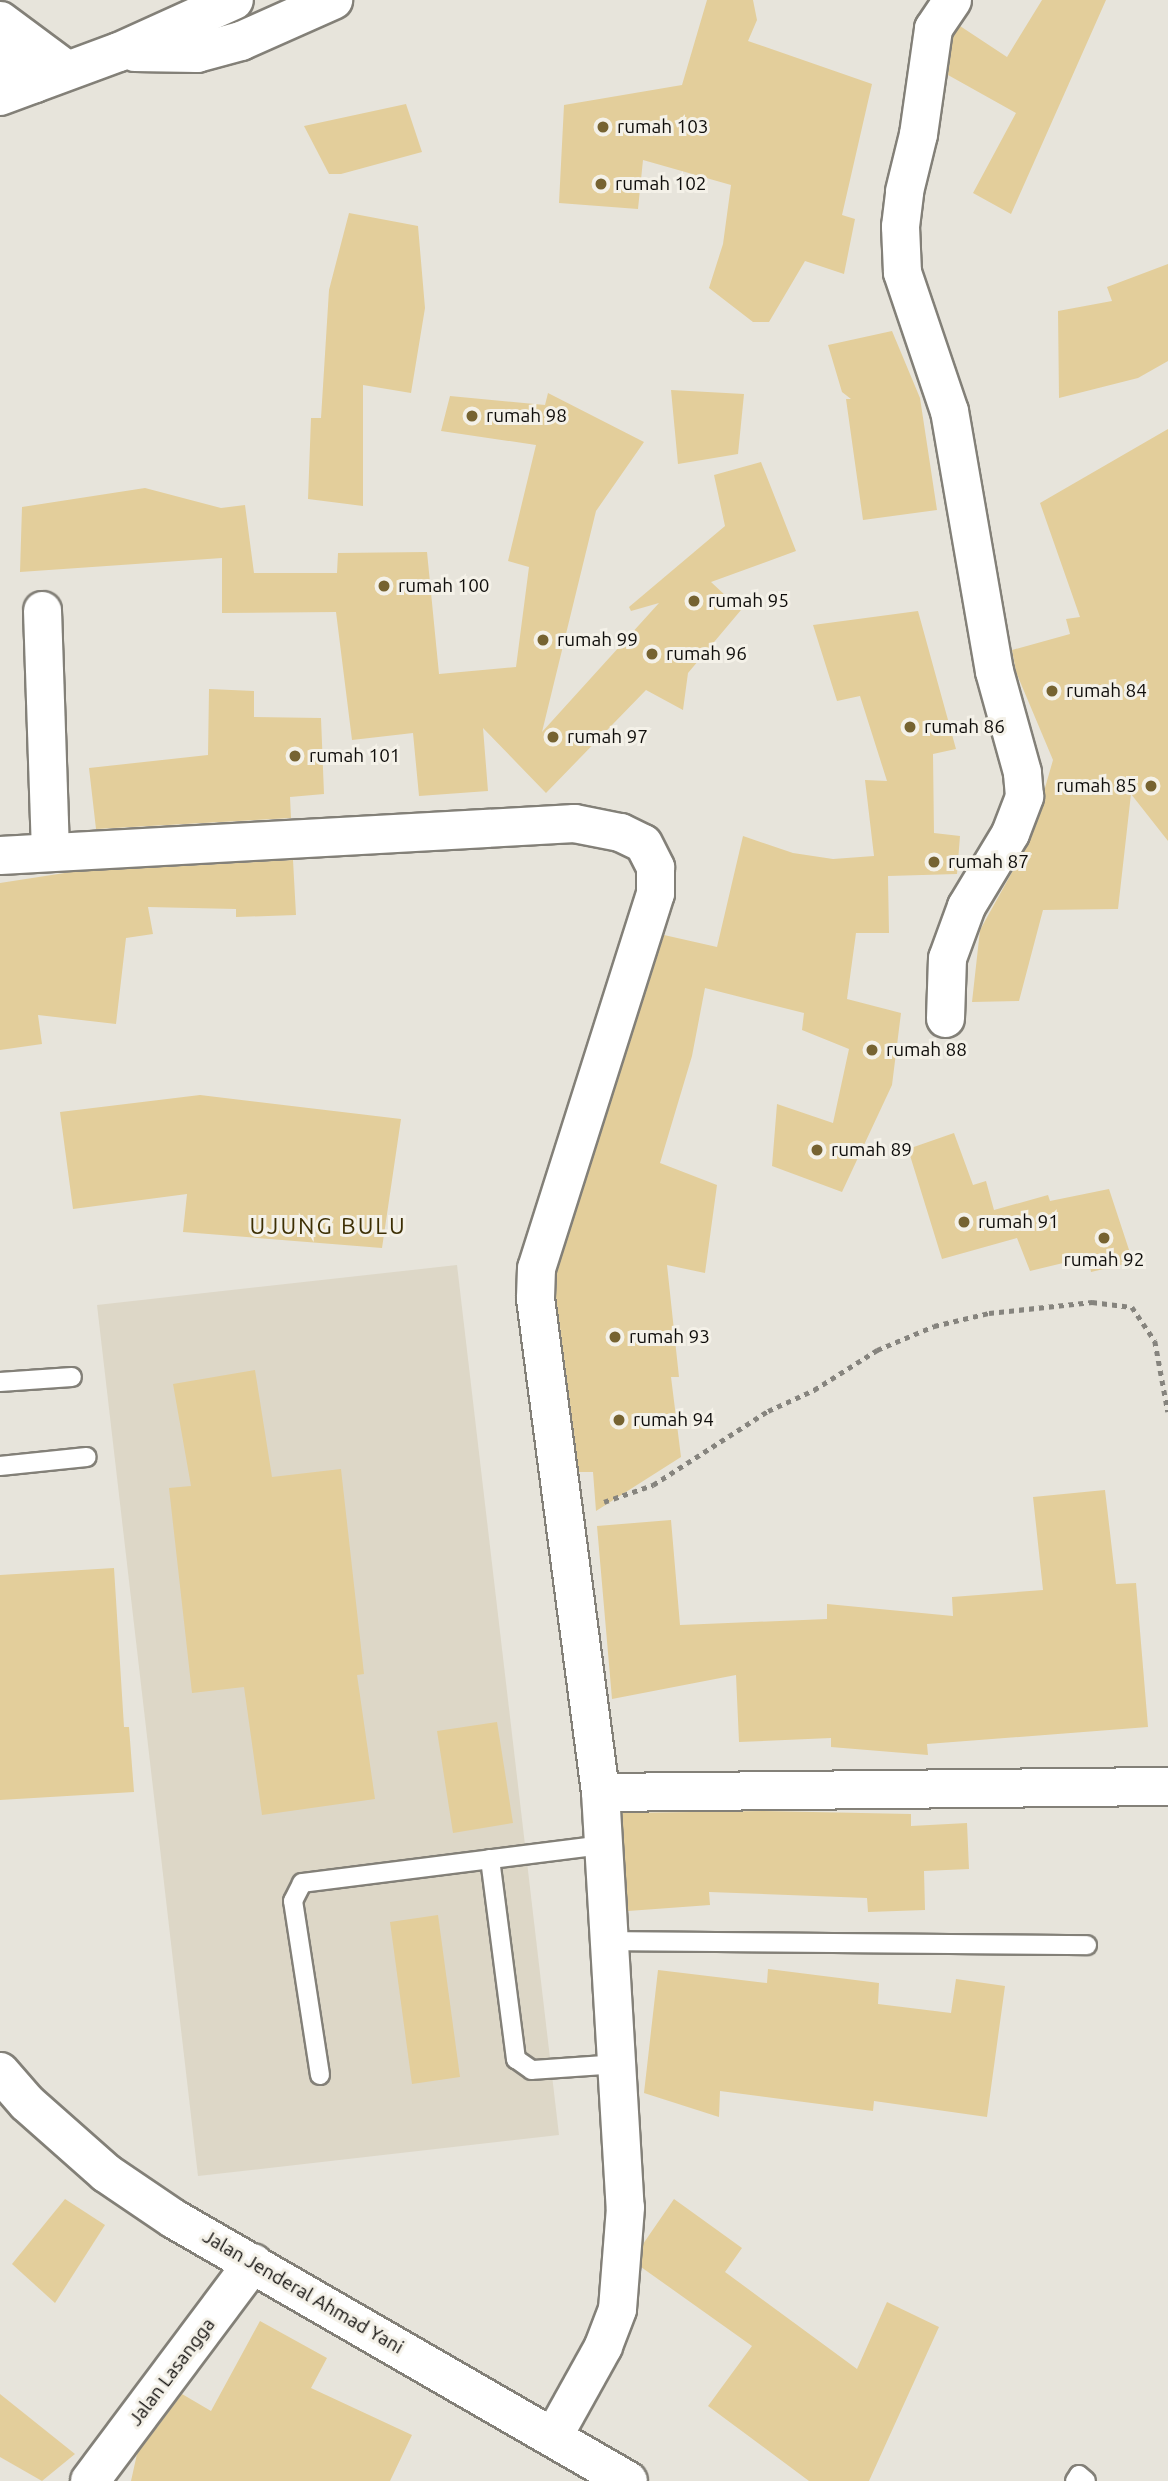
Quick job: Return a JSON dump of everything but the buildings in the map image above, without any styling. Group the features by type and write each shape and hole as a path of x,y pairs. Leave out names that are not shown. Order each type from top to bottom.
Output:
{"main road":[{"path":"33,83 119,52 234,0"},
{"path":"119,52 197,53 241,41 333,0"},
{"name":"Jalan Jenderal Ahmad Yani","path":"0,2072 27,2103 106,2174 174,2219 628,2481"},
{"name":"Jalan Lasangga","path":"90,2481 253,2263"}],"street":[{"path":"936,9 918,134 904,191 900,226 902,272 949,411 993,671 1022,772 1024,796 1010,833 967,906 947,958 945,1017"},
{"path":"0,20 33,83"},
{"path":"0,59 33,83"},
{"path":"42,610 50,851"},
{"path":"0,855 574,823 620,832 649,850 655,867 655,893 536,1268 535,1298 600,1792 625,2207 617,2309 603,2346 553,2436"},
{"path":"600,1792 1168,1786"}],"lane":[{"path":"0,1382 72,1377"},
{"path":"0,1466 88,1457"},
{"path":"320,2075 293,1901 297,1888 307,1880 603,1845"},
{"path":"490,1859 516,2059 532,2070 617,2064"},
{"path":"608,1941 1087,1945"},
{"path":"1075,2481 1079,2475 1086,2481"}],"path":[{"path":"564,1517 653,1485 768,1411 814,1390 877,1350 934,1326 989,1313 1092,1302 1132,1307 1155,1341 1168,1412"}],"shaded area":[{"path":"457,1265 559,2135 198,2176 97,1305"}],"place":[{"name":"rumah 103","path":"603,127"},
{"name":"rumah 102","path":"601,184"},
{"name":"rumah 98","path":"472,416"},
{"name":"rumah 100","path":"384,586"},
{"name":"rumah 95","path":"694,601"},
{"name":"rumah 99","path":"543,640"},
{"name":"rumah 96","path":"652,654"},
{"name":"rumah 84","path":"1052,691"},
{"name":"rumah 86","path":"910,727"},
{"name":"rumah 97","path":"553,737"},
{"name":"rumah 101","path":"295,756"},
{"name":"rumah 85","path":"1151,786"},
{"name":"rumah 87","path":"934,862"},
{"name":"rumah 88","path":"872,1050"},
{"name":"rumah 89","path":"817,1150"},
{"name":"rumah 91","path":"964,1222"},
{"name":"rumah 92","path":"1104,1238"},
{"name":"rumah 93","path":"615,1337"},
{"name":"rumah 94","path":"619,1420"}],"district":[{"name":"UJUNG BULU","path":"328,1226"}]}
